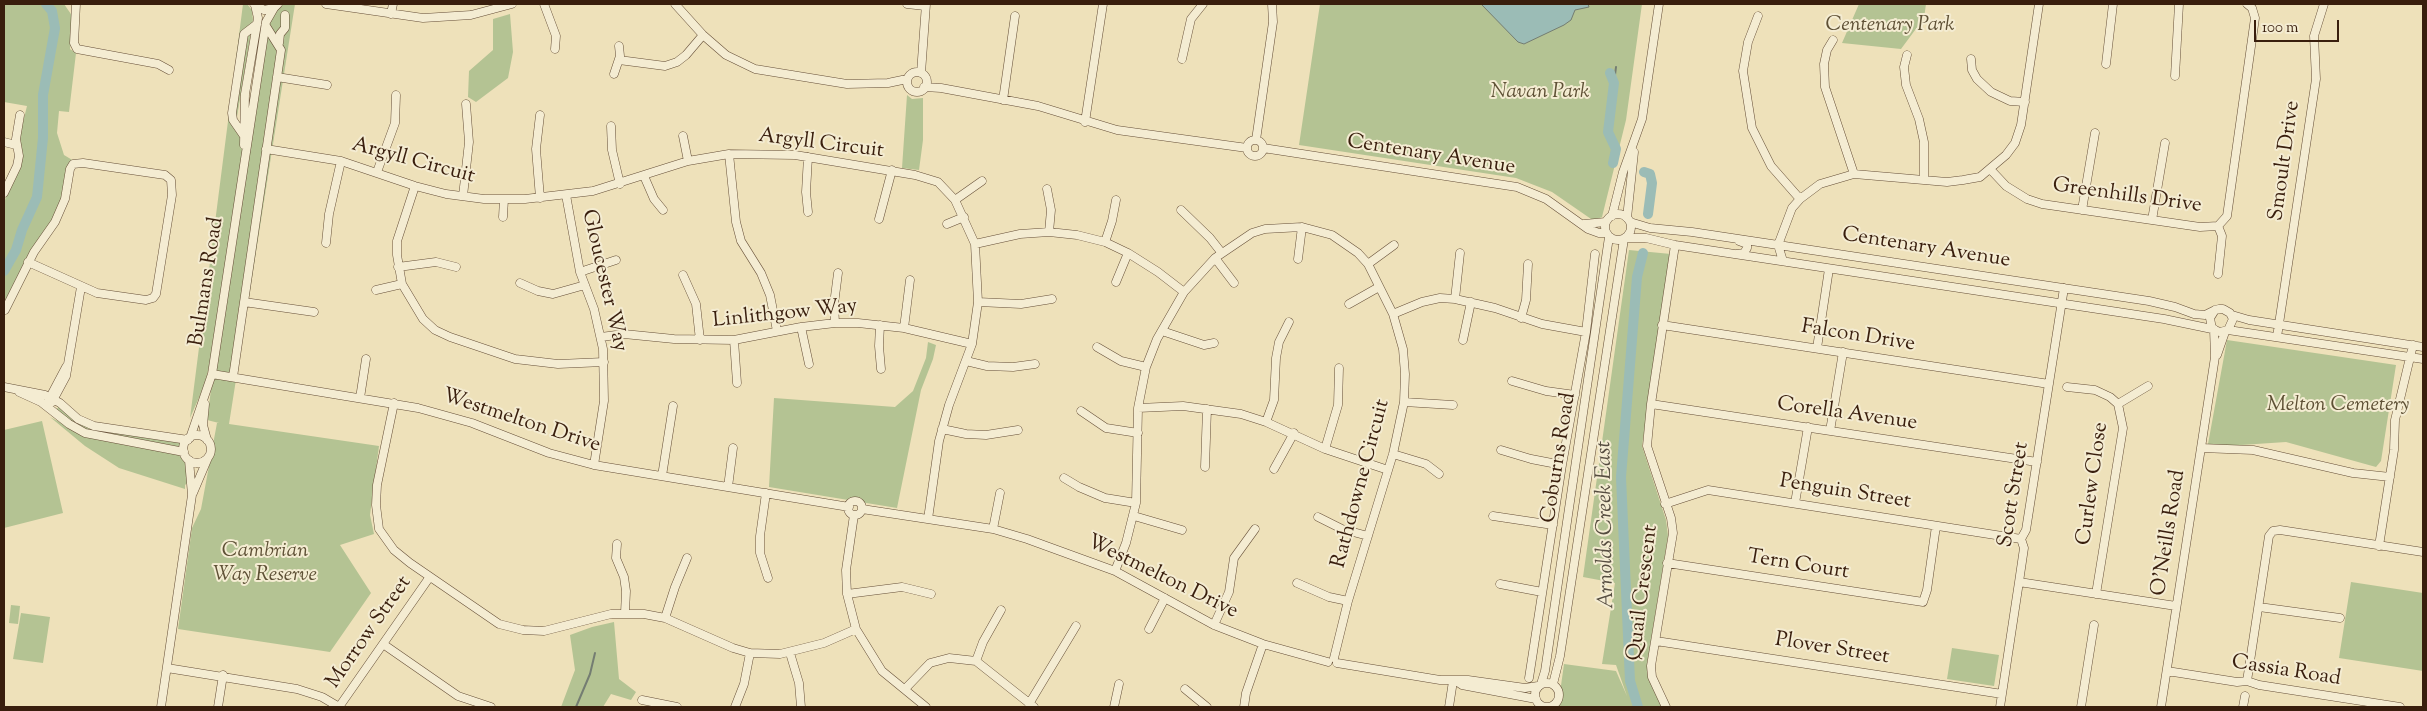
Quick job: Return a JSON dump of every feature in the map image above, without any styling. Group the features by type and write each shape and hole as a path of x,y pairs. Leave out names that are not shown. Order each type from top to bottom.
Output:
{"street":[{"path":"69,4 77,16"},
{"path":"76,4 77,16 74,43 80,51 158,64 169,70"},
{"path":"255,4 264,10 277,5"},
{"name":"Bulmans Road","path":"242,174 245,94 258,14 255,4"},
{"path":"326,4 423,18 446,17 512,4"},
{"path":"391,14 393,4"},
{"path":"544,4 556,36 554,49"},
{"path":"675,4 703,35 726,55 755,69 847,84 908,82 918,73"},
{"path":"906,4 926,5 918,73 925,84 1038,106 1085,122 1117,130 1247,148"},
{"path":"1085,122 1103,4"},
{"path":"1182,59 1191,19 1204,4"},
{"path":"1256,140 1274,22 1272,4"},
{"path":"1612,216 1623,172 1642,119 1659,4"},
{"path":"1783,261 1778,245 1792,208 1800,199 1820,184 1854,174 1947,182 1963,180 1980,177 2006,155 2015,143 2021,125 2039,4"},
{"path":"2106,64 2113,4"},
{"path":"2175,76 2179,4"},
{"name":"Greenhills Drive","path":"1990,170 2006,186 2027,199 2082,210 2200,227 2218,226 2227,216 2255,18 2252,8 2247,4"},
{"name":"Smoult Drive","path":"2277,337 2316,79 2314,36 2324,4"},
{"name":"Bulmans Road","path":"189,439 212,374 266,26 277,5"},
{"path":"276,34 285,28 285,15"},
{"path":"1003,100 1015,16"},
{"path":"1758,16 1748,42 1743,71 1752,128 1771,166 1800,199"},
{"path":"244,136 233,120 232,113 244,34 257,24"},
{"path":"233,377 281,50 276,34 266,26"},
{"path":"619,60 665,66 677,62 686,56 703,35"},
{"path":"1833,40 1827,50 1824,64 1825,87 1833,114 1845,142 1854,174"},
{"path":"614,74 619,60 619,46"},
{"path":"1907,55 1904,67 1906,85 1919,119 1924,142 1924,179"},
{"path":"1971,59 1972,70 1977,79 1991,92 2010,101 2025,102"},
{"path":"277,77 327,85"},
{"path":"908,82 914,91 925,84"},
{"path":"377,172 394,123 396,95"},
{"path":"463,196 469,142 466,104"},
{"path":"4,193 17,166 19,156 16,145 20,115"},
{"path":"540,115 536,149 540,198"},
{"path":"611,126 612,150 620,184"},
{"path":"2082,210 2096,132"},
{"path":"683,136 688,161"},
{"path":"1247,148 1251,142 1256,140"},
{"path":"1247,148 1250,154 1255,156 1262,153 1262,144 1256,140"},
{"path":"1606,222 1608,235 1616,240 1626,238 1631,230 1629,220 1635,140"},
{"path":"4,142 16,145"},
{"path":"2152,220 2165,143"},
{"name":"Centenary Avenue","path":"1263,148 1517,187 1546,199 1594,232 1608,235"},
{"name":"Argyll Circuit","path":"266,149 341,161 415,186 463,196 504,200 566,195 620,184 688,161 729,154 762,153 808,157 892,170 929,178 944,187 955,200 975,244 978,302 972,344 942,429 928,519"},
{"path":"729,154 736,222 741,241 761,273 770,295 777,331"},
{"path":"808,157 806,192 808,212"},
{"path":"326,243 341,161"},
{"path":"5,310 28,262 55,222 65,198 70,171 74,164 83,163 165,175 171,180 172,195 156,294 153,298 146,300 97,293 28,262"},
{"path":"879,219 892,170"},
{"path":"644,176 654,199 663,210"},
{"path":"955,200 982,181"},
{"path":"415,186 397,241 398,267 402,284 423,319 435,330 450,337 497,353 534,362 558,364 604,362"},
{"path":"1047,189 1051,210 1049,232"},
{"name":"Gloucester Way","path":"566,195 580,272 601,337 604,362 604,401 594,465"},
{"path":"504,200 504,217"},
{"path":"1105,242 1116,200"},
{"path":"1181,210 1210,238 1221,252"},
{"path":"1584,224 1606,222 1612,216 1620,214 1629,220"},
{"path":"947,224 964,217"},
{"name":"Centenary Avenue","path":"1629,220 1650,228 1710,234 2162,304 2194,314 2205,315 2215,310"},
{"path":"1786,225 1789,246"},
{"path":"2218,226 2222,236 2218,274"},
{"path":"1298,258 1302,227"},
{"name":"Rathdowne Circuit","path":"1115,571 1134,516 1136,504 1138,408 1146,367 1162,331 1184,292 1221,252 1252,233 1265,229 1302,227 1332,235 1358,253 1368,264 1393,314 1403,349 1405,374 1404,402 1393,454 1348,601 1333,661"},
{"path":"975,244 1020,234 1049,232 1077,235 1105,242 1128,253 1158,272 1184,292"},
{"path":"1710,234 1723,240 1747,244 1744,253 1736,254"},
{"name":"Coburns Road","path":"1540,685 1545,671 1596,333 1608,235"},
{"name":"Centenary Avenue","path":"1626,238 1646,238 1675,245 1922,282 2213,329"},
{"name":"Coburns Road","path":"1553,684 1560,656 1608,335 1626,238"},
{"path":"1368,264 1394,245"},
{"name":"Quail Crescent","path":"1666,707 1652,677 1651,666 1673,533 1671,518 1647,446 1662,325 1675,245"},
{"path":"1116,282 1128,253"},
{"path":"1455,299 1460,253"},
{"name":"Coburns Road","path":"1529,678 1562,465 1586,332 1594,254"},
{"path":"1215,258 1234,283"},
{"path":"580,272 616,260"},
{"path":"398,267 436,262 456,267"},
{"path":"1521,318 1526,300 1528,264"},
{"path":"1922,282 1918,271 1923,267"},
{"path":"1817,348 1829,269"},
{"path":"835,323 834,304 838,273"},
{"path":"683,275 696,304 700,340"},
{"path":"904,328 910,280"},
{"path":"520,283 538,291 553,294 585,285"},
{"path":"376,290 402,284"},
{"path":"48,406 68,364 82,287"},
{"path":"1350,304 1379,287"},
{"name":"Scott Street","path":"2000,707 2020,582 2024,548 2021,539 2026,530 2038,462 2064,288"},
{"path":"1393,314 1422,302 1440,298 1455,299 1471,302 1542,324 1586,332"},
{"path":"978,302 1021,304 1052,299"},
{"path":"244,302 314,312"},
{"path":"1463,340 1471,302"},
{"path":"2423,347 2280,325 2232,315 2223,309 2215,310 2210,318 2213,329 2423,359"},
{"path":"2227,331 2233,323 2232,315"},
{"path":"1266,422 1274,400 1276,358 1279,342 1289,322"},
{"name":"Linlithgow Way","path":"601,337 646,335 700,340 734,340 777,331 835,323 904,328 972,344"},
{"path":"880,325 881,369"},
{"name":"Falcon Drive","path":"1662,325 2049,384"},
{"path":"801,327 809,364"},
{"name":"O'Neills Road","path":"2161,707 2214,364 2216,339 2213,329"},
{"path":"1162,331 1204,345 1214,343"},
{"name":"O'Neills Road","path":"2214,364 2227,331"},
{"path":"1596,333 1608,335"},
{"path":"734,340 737,383"},
{"path":"2380,546 2390,477 2395,420 2408,356 2413,345"},
{"path":"1097,347 1121,361 1146,367"},
{"path":"1830,431 1843,352"},
{"path":"360,398 366,359"},
{"path":"966,361 987,366 1013,367 1035,364"},
{"path":"1326,449 1338,405 1339,368"},
{"name":"Westmelton Drive","path":"212,374 360,398 445,415 549,453 594,465 849,507"},
{"path":"1512,381 1546,391 1575,395"},
{"name":"Curlew Close","path":"2068,386 2095,390 2110,397 2118,404 2123,428 2096,594"},
{"path":"2118,404 2148,386"},
{"path":"6,387 32,391 52,399 78,419 104,428 189,439 199,436 207,440 211,449 192,495"},
{"path":"6,387 48,406 77,430 102,438 184,452 189,460 192,495 161,707"},
{"name":"Bulmans Road","path":"206,395 203,425 207,440"},
{"path":"1404,402 1453,405"},
{"path":"394,404 378,485 376,505 380,529 394,550 429,578 499,624 522,630 544,631 603,616 625,613 666,618 716,642 750,653 790,653 824,643 856,629"},
{"name":"Corella Avenue","path":"1651,404 2038,462"},
{"path":"662,476 673,406"},
{"path":"1138,408 1183,406 1241,414 1266,422 1326,449 1388,470"},
{"path":"1205,467 1207,409"},
{"path":"1081,411 1106,428 1138,433"},
{"path":"1795,503 1808,427"},
{"path":"102,438 104,428"},
{"path":"942,429 966,434 986,435 1018,430"},
{"path":"141,444 143,434"},
{"path":"1274,469 1294,434"},
{"path":"184,452 189,439"},
{"path":"728,487 733,448"},
{"path":"2201,448 2253,450 2353,473 2390,477"},
{"path":"1501,450 1531,459 1562,465"},
{"path":"1393,454 1426,464 1439,474"},
{"path":"189,460 199,463 208,458"},
{"path":"1064,478 1078,487 1105,498 1136,504"},
{"name":"Penguin Street","path":"1665,504 1708,490 2021,539"},
{"path":"766,493 760,536 760,552 768,578"},
{"path":"993,529 1000,493"},
{"path":"860,503 862,509 860,513 854,515 850,512 850,504 860,503"},
{"name":"Westmelton Drive","path":"862,509 993,529 1069,553 1115,571 1214,625 1263,644 1333,661 1455,681 1468,680 1524,688 1540,685"},
{"path":"854,515 846,570 847,594 856,629 882,670 926,707"},
{"path":"1134,516 1182,530"},
{"path":"1493,516 1553,525"},
{"path":"1318,517 1342,529 1368,536"},
{"path":"1928,610 1923,602 1927,590 1936,526"},
{"path":"1214,625 1229,592 1234,558 1255,529"},
{"path":"2247,681 2269,536 2273,531 2280,530 2423,552"},
{"path":"617,544 616,558 625,584 625,613"},
{"path":"666,618 675,587 687,558"},
{"name":"Tern Court","path":"1667,563 1923,602"},
{"name":"Morrow Street","path":"339,707 429,578"},
{"path":"2020,582 2176,606"},
{"path":"1297,583 1329,597 1348,601"},
{"path":"1500,584 1542,592"},
{"path":"847,594 902,588 931,594"},
{"path":"1149,629 1165,598"},
{"path":"2259,607 2340,618"},
{"path":"976,661 983,642 1001,610"},
{"path":"2081,707 2094,625"},
{"path":"905,689 930,663 949,658 976,661 1032,706 1076,626"},
{"name":"Plover Street","path":"1656,641 2002,694"},
{"path":"383,644 458,696 490,707"},
{"path":"1244,707 1246,693 1263,644"},
{"path":"735,707 744,684 750,653"},
{"path":"790,653 799,683 801,707"},
{"path":"167,668 297,689 322,697 339,707"},
{"name":"Cassia Road","path":"2166,672 2237,682 2247,681 2258,685 2400,707"},
{"path":"218,707 223,676"},
{"path":"1449,707 1455,681"},
{"name":"Westmelton Drive","path":"1455,681 1462,685 1536,702"},
{"path":"1114,707 1119,684"},
{"path":"1553,684 1559,695 1555,705 1545,707 1536,702 1535,692 1540,685 1553,684"},
{"path":"1185,689 1207,707"},
{"path":"2244,707 2245,696"},
{"path":"642,700 677,707"}],"green space":[{"path":"4,4 64,4 73,17 70,49 76,53 69,112 59,111 57,133 64,155 74,161 57,215 4,303 5,200 9,186 21,164 22,150 18,142 27,106 4,102"},
{"name":"Cambrian Way Reserve","path":"243,4 247,4 252,10 253,20 235,129 244,136 267,25 279,4 295,4 229,424 379,446 370,515 374,534 340,545 371,593 330,652 178,629 192,528 201,509 217,423 219,423 207,420 221,314 205,384 190,418"},
{"name":"Navan Park","path":"1320,4 1642,4 1626,120 1602,217 1594,221 1552,192 1516,178 1299,145"},
{"name":"Centenary Park","path":"1859,4 1926,4 1924,18 1901,49 1842,43"},
{"path":"510,14 513,52 508,78 476,102 468,97 469,71 493,50 493,19"},
{"path":"907,95 912,99 923,98 923,140 919,170 902,168"},
{"path":"1629,250 1671,254 1642,446 1666,520 1668,536 1647,665 1648,676 1663,707 1558,707 1564,664 1616,671 1627,696 1616,665 1602,664 1615,583 1583,577"},
{"name":"Melton Cemetery","path":"2227,340 2396,365 2381,461 2376,467 2286,442 2226,446 2208,444"},
{"path":"928,342 936,345 933,359 921,390 897,508 769,487 774,398 895,407 913,391 926,358"},
{"path":"59,406 79,421 188,442 185,452 88,433 56,410"},
{"path":"50,417 86,436 179,455 192,466 193,478 185,485 185,489 119,468 85,446"},
{"path":"42,421 63,513 4,528 4,430"},
{"path":"2351,582 2423,593 2423,671 2339,658"},
{"path":"11,605 20,606 18,624 9,623"},
{"path":"21,613 50,617 43,663 13,659"},
{"path":"614,622 619,679 636,692 631,700 611,694 603,707 561,707 575,670 570,635"},
{"path":"1952,648 1999,655 1994,686 1947,679"}],"water":[{"path":"1481,4 1588,4 1589,7 1575,10 1571,20 1564,25 1524,44 1518,42"}],"waterway":[{"path":"4,271 16,250 22,230 37,197 43,138 43,95 55,28 52,11 46,4"},
{"name":"Arnolds Creek East","path":"1614,83 1616,67"},
{"name":"Arnolds Creek East","path":"1610,73 1614,83 1608,132 1616,149 1613,163"},
{"name":"Arnolds Creek East","path":"1644,172 1650,174 1652,183 1648,214"},
{"name":"Arnolds Creek East","path":"1638,707 1630,681 1621,477 1637,277 1643,253"},
{"path":"576,707 590,674 595,653"}]}
